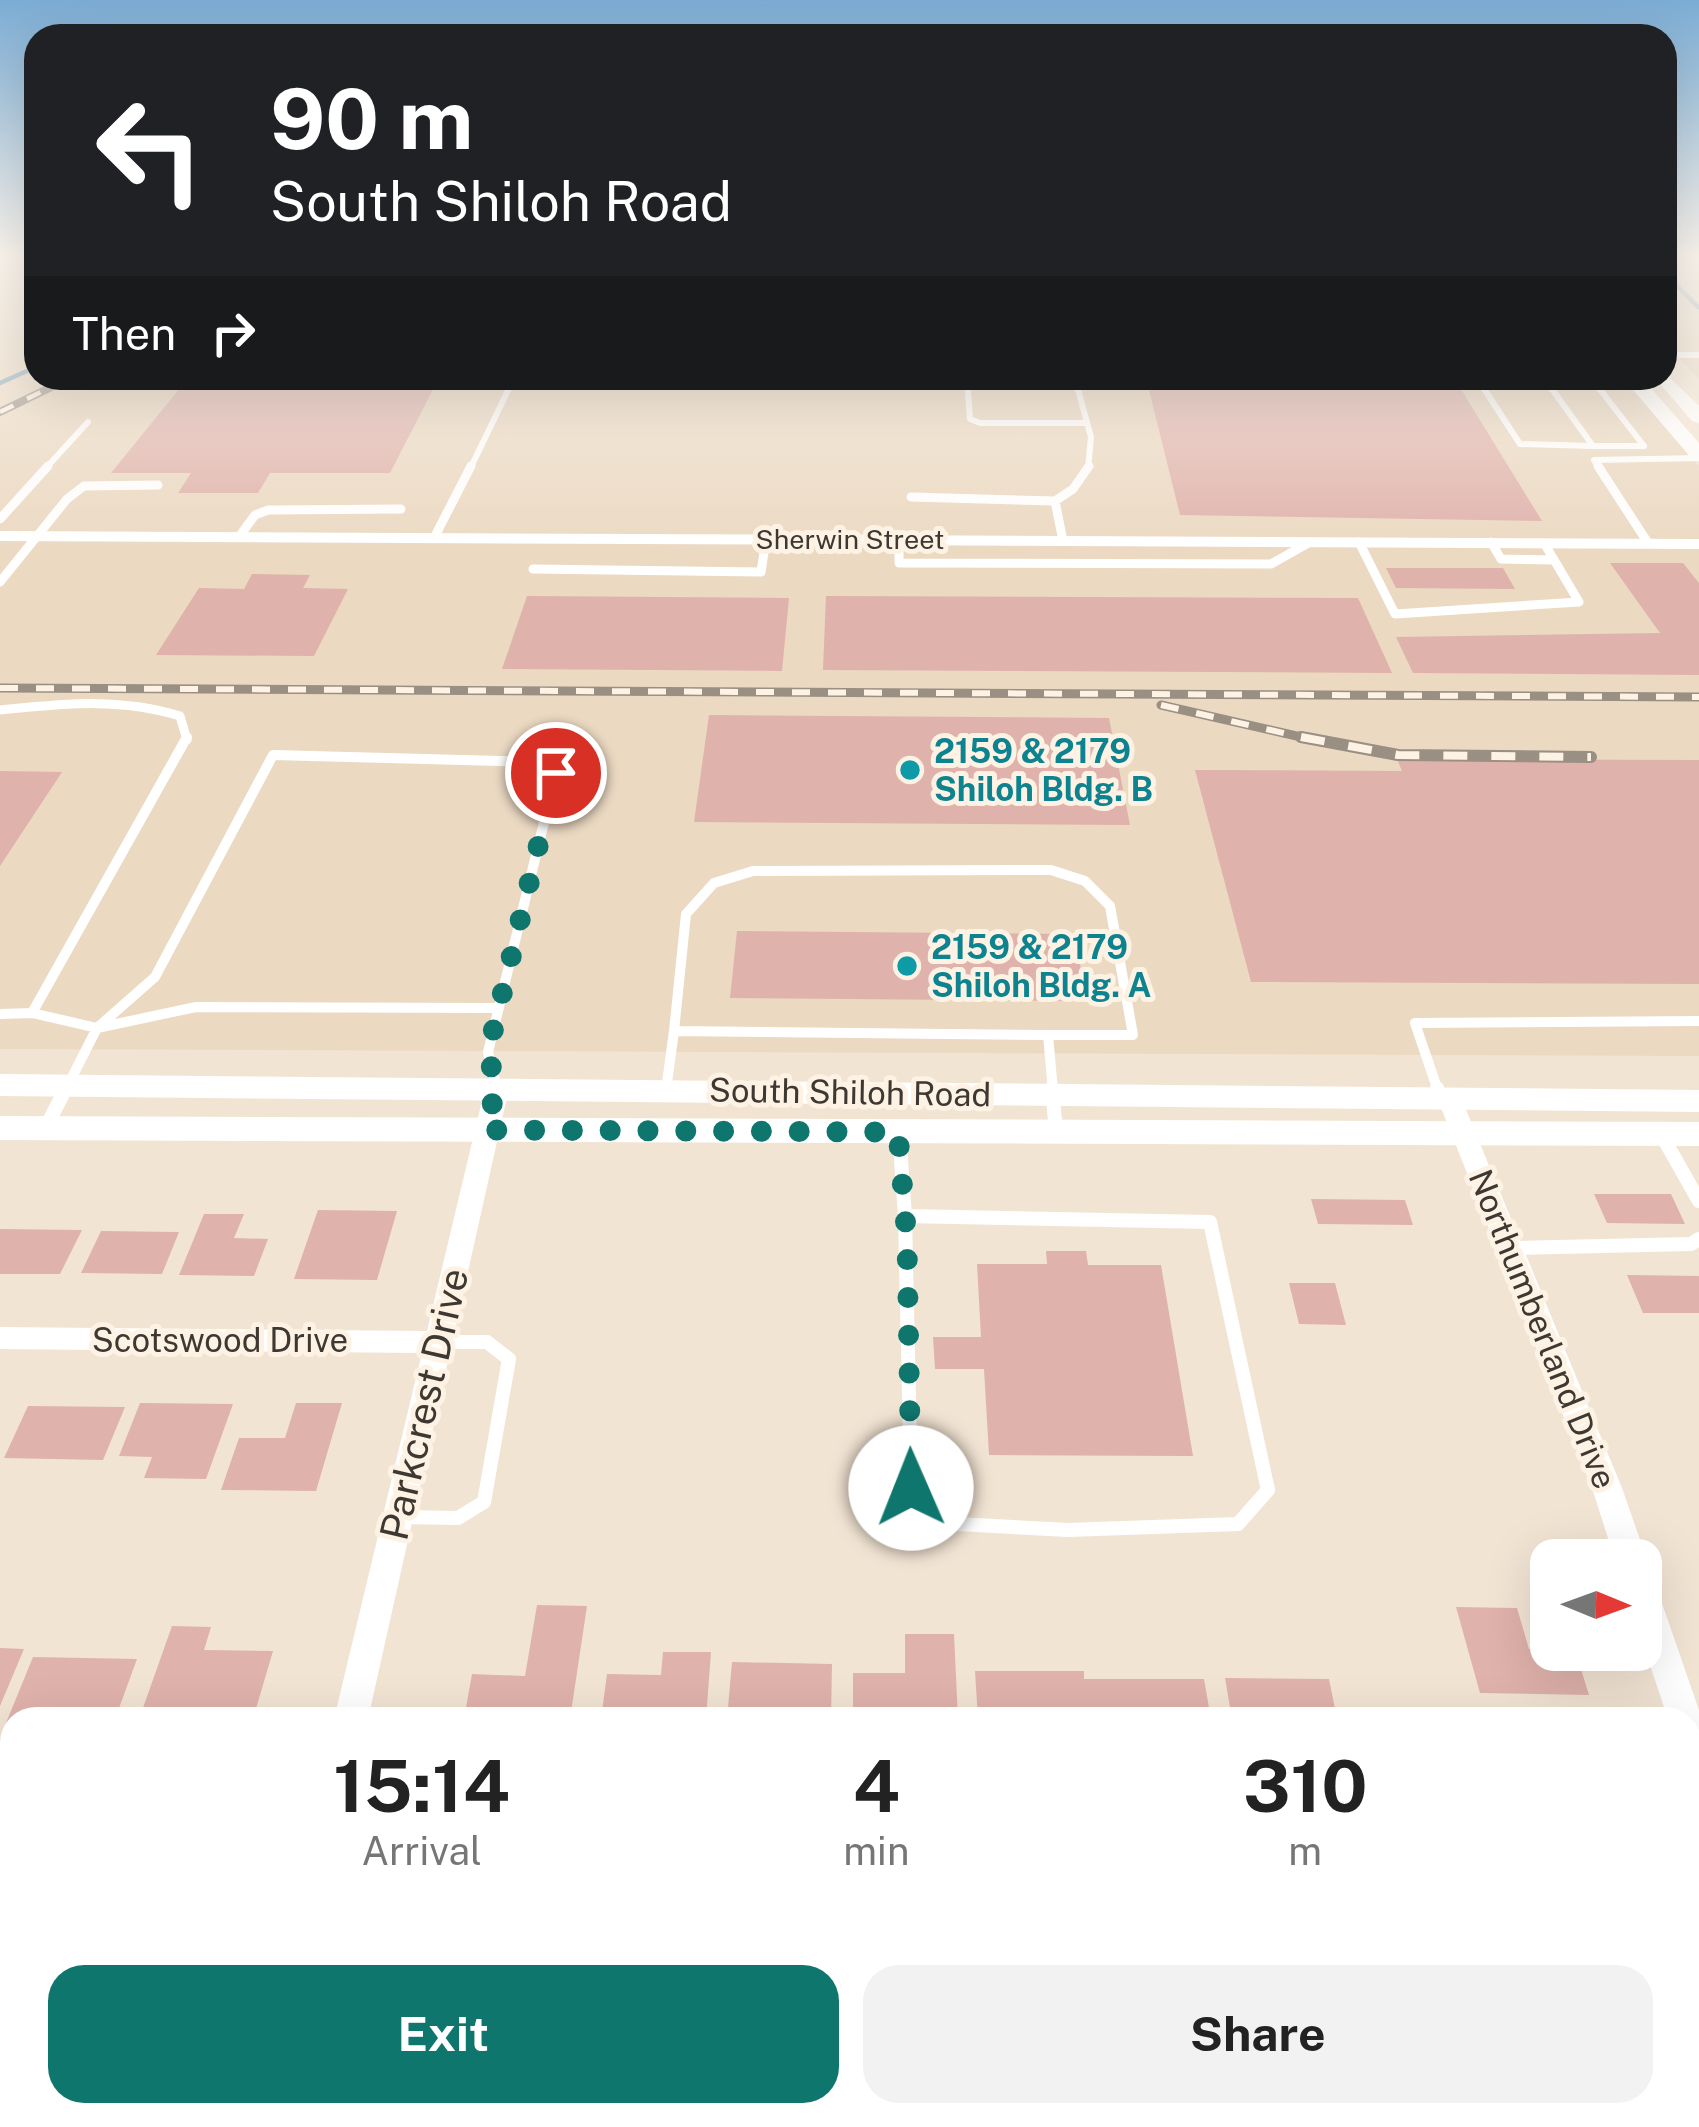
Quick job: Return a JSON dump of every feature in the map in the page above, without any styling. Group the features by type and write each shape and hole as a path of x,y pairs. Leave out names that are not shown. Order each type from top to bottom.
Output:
{"main road":[{"path":"1642,390 1699,456"},
{"path":"1675,390 1699,417"},
{"name":"South Shiloh Road","path":"0,1085 1699,1101"},
{"name":"South Shiloh Road","path":"0,1128 1699,1134"}],"street":[{"name":"Sherwin Street","path":"0,536 1648,543 1696,548"},
{"name":"Parkcrest Drive","path":"354,1707 496,1088"},
{"name":"Northumberland Drive","path":"1446,1100 1510,1248 1623,1539"},
{"name":"Scotswood Drive","path":"0,1338 440,1342"},
{"path":"1662,1651 1681,1707"}],"lane":[{"path":"434,538 460,483 481,454 509,390"},
{"path":"969,390 970,418 980,423 1086,423"},
{"path":"911,497 1054,501 1083,484 1095,458 1078,390"},
{"path":"1485,390 1520,444 1644,446 1600,390"},
{"path":"1553,390 1593,446"},
{"path":"1,518 88,422"},
{"path":"1648,543 1594,460 1699,456"},
{"path":"0,581 67,499 84,486 158,485"},
{"path":"1054,501 1064,541"},
{"path":"239,537 255,514 268,509 401,509"},
{"path":"533,569 760,572 766,539"},
{"path":"899,540 898,563 1270,564 1310,542"},
{"path":"1359,542 1395,614 1580,602 1544,543"},
{"path":"1491,542 1501,560 1554,560"},
{"path":"0,710 90,702 154,706 180,716 188,729 187,742 32,1013"},
{"path":"45,1128 98,1028 155,977 273,755 539,762 552,767 556,773 488,1052 496,1088"},
{"path":"666,1090 686,914 714,883 753,871 1051,870 1084,881 1110,906 1133,1036 674,1031"},
{"path":"0,1014 32,1013 98,1028 196,1007 499,1007"},
{"path":"1446,1100 1415,1023 1699,1021"},
{"path":"1048,1034 1056,1133"},
{"path":"898,1132 905,1216 911,1488 938,1523 1068,1530 1238,1524 1268,1490 1210,1222 905,1216"},
{"path":"1661,1134 1699,1201"},
{"path":"1510,1248 1691,1244 1699,1239"},
{"path":"398,1517 462,1517 476,1513 484,1502 508,1359 502,1348 489,1341 440,1342"}],"shaded area":[{"path":"0,356 24,356 24,390 1633,390 1699,466 1699,1056 0,1049"},
{"path":"1678,356 1699,356 1699,379"}],"building":[{"path":"178,390 433,390 390,473 270,473 258,493 178,493 191,473 111,473"},
{"path":"1149,390 1461,390 1542,521 1180,515"},
{"path":"1610,563 1683,563 1699,583 1699,675 1413,673 1396,637 1660,633"},
{"path":"1386,568 1503,568 1515,589 1396,588"},
{"path":"252,574 310,575 303,588 348,589 314,656 156,655 199,588 244,589"},
{"path":"527,596 789,598 782,671 502,669"},
{"path":"826,596 1358,598 1392,673 823,670"},
{"name":"2159 & 2179 Shiloh Bldg. B","path":"709,715 1109,718 1130,825 694,822"},
{"path":"1397,759 1699,760 1699,984 1251,982 1195,770 1402,771"},
{"path":"0,771 62,772 0,866"},
{"name":"2159 & 2179 Shiloh Bldg. A","path":"737,931 1076,934 1085,1001 730,998"},
{"path":"1594,1194 1671,1194 1685,1224 1607,1223"},
{"path":"1311,1199 1405,1200 1413,1225 1318,1224"},
{"path":"318,1210 397,1211 377,1280 294,1279"},
{"path":"204,1214 244,1214 234,1238 268,1239 254,1276 179,1275"},
{"path":"0,1229 82,1230 60,1274 0,1274"},
{"path":"101,1231 179,1232 162,1274 81,1273"},
{"path":"1046,1251 1086,1251 1088,1265 1161,1265 1193,1456 989,1455 984,1369 935,1369 933,1337 981,1337 977,1264 1047,1264"},
{"path":"1627,1275 1699,1276 1699,1313 1643,1313"},
{"path":"1289,1283 1335,1283 1346,1325 1299,1324"},
{"path":"140,1403 233,1404 206,1479 144,1478 152,1457 119,1456"},
{"path":"296,1403 342,1403 316,1491 221,1490 239,1438 285,1438"},
{"path":"28,1406 125,1407 103,1460 4,1458"},
{"path":"537,1605 587,1606 572,1707 466,1707 472,1674 525,1676"},
{"path":"1456,1607 1517,1608 1530,1649 1530,1671 1582,1671 1589,1695 1480,1693"},
{"path":"172,1626 211,1627 204,1650 273,1651 257,1707 143,1707"},
{"path":"905,1634 954,1634 957,1707 853,1707 853,1673 905,1673"},
{"path":"0,1648 24,1649 0,1706"},
{"path":"663,1652 711,1652 707,1707 603,1707 607,1674 661,1675"},
{"path":"33,1657 137,1659 119,1707 13,1707"},
{"path":"732,1662 832,1664 831,1707 728,1707"},
{"path":"975,1671 1084,1671 1084,1679 1204,1679 1209,1707 977,1707"},
{"path":"1225,1678 1329,1679 1335,1707 1230,1707"}],"waterway":[{"path":"0,383 24,372"}],"railway":[{"path":"0,412 45,390"},
{"path":"0,688 1699,697"},
{"path":"1161,705 1314,740"},
{"path":"1301,737 1398,755 1591,757"}],"place":[{"name":"2159 & 2179 Shiloh Bldg. B","path":"910,770"},
{"name":"2159 & 2179 Shiloh Bldg. A","path":"907,966"}],"route":[{"path":"556,773 488,1052 496,1088 486,1130 898,1132 907,1240 911,1488"}]}
